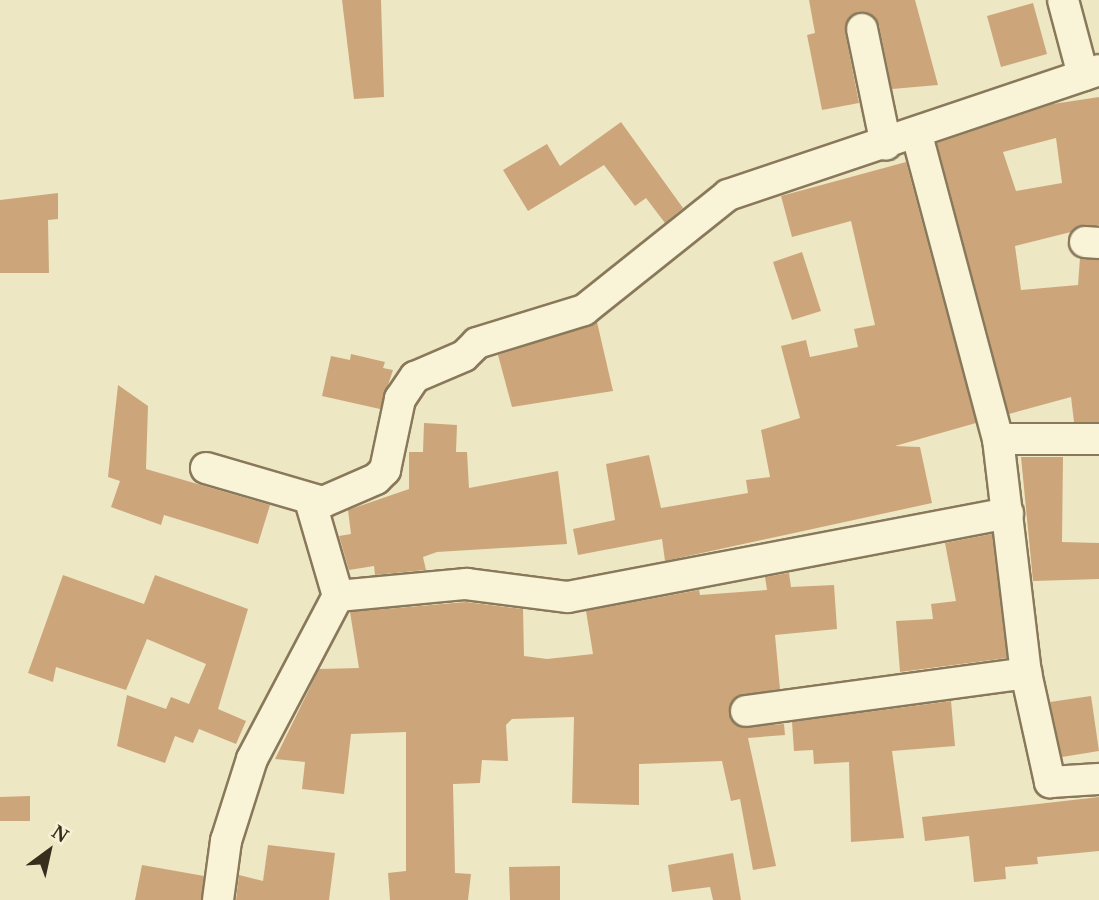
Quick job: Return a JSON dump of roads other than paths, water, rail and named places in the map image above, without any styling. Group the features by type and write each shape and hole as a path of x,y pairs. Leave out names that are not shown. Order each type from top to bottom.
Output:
{"street":[{"path":"206,468 323,502 385,470 400,399 415,377 464,356 477,343 584,310 729,195 918,135 1091,73 1063,0"},
{"path":"862,29 886,145"},
{"path":"918,135 998,439 1026,673 1050,782 1099,779"},
{"path":"998,439 1099,439"},
{"path":"218,900 226,841 252,759 338,596 310,500"},
{"path":"338,596 466,584 568,597 1008,513"},
{"path":"746,711 1026,673"}]}
